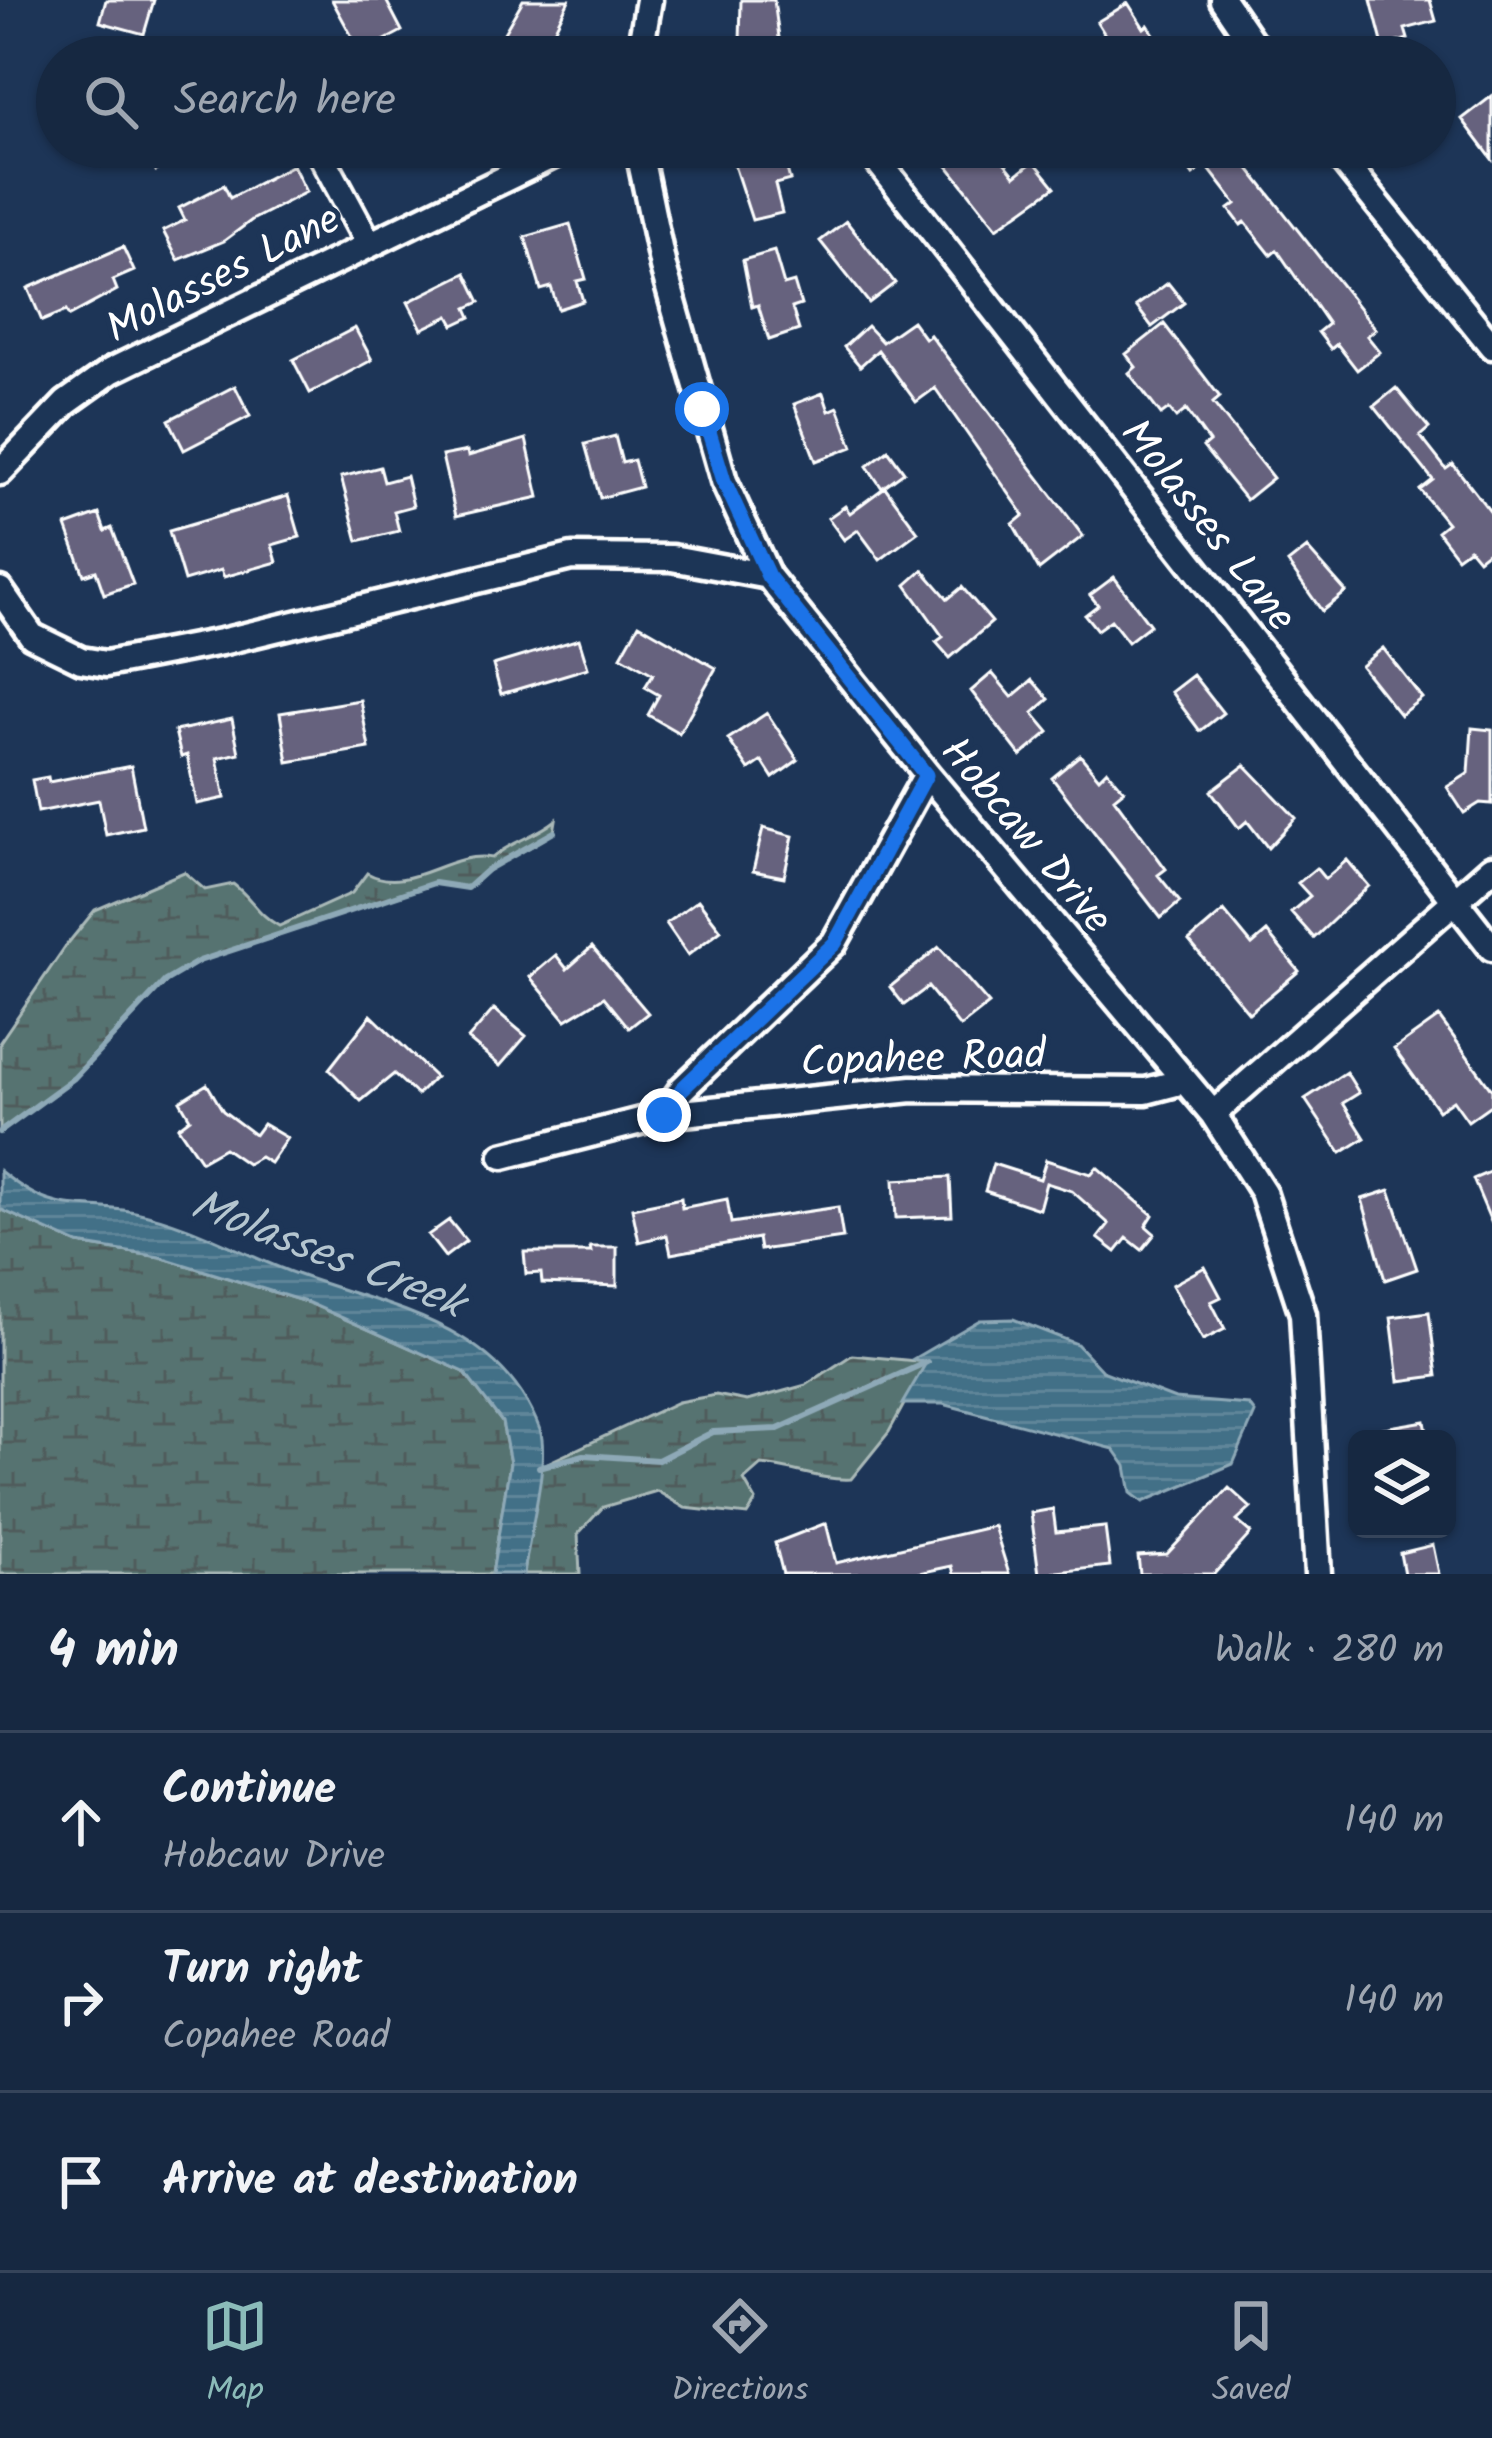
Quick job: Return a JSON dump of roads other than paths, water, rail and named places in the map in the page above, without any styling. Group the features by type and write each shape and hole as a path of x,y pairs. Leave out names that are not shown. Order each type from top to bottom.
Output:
{"street":[{"path":"643,36 649,0"},
{"path":"1223,0 1248,36"},
{"path":"328,168 368,242"},
{"name":"Molasses Lane","path":"0,472 66,403 111,371 525,168"},
{"name":"Hobcaw Drive","path":"642,168 663,267 724,481 768,576 926,775 1213,1114 1263,1192 1303,1314 1318,1574"},
{"name":"Molasses Lane","path":"883,168 1492,948"},
{"path":"1349,168 1492,346"},
{"path":"0,590 32,636 67,655 106,664 240,638 572,557 672,558 768,576"},
{"name":"Copahee Road","path":"664,1115 682,1089 835,943 926,775"},
{"path":"1213,1114 1492,868"},
{"name":"Copahee Road","path":"503,1156 664,1115 912,1088 1146,1091 1184,1081"}],"water":[{"path":"0,1171 52,1201 135,1212 175,1223 288,1271 399,1308 468,1341 522,1393 540,1430 540,1479 524,1574 492,1574 510,1463 502,1422 464,1372 309,1303 160,1257 78,1244 0,1209"},
{"path":"1013,1319 1077,1344 1102,1371 1175,1399 1249,1405 1255,1413 1233,1464 1143,1502 1131,1493 1126,1466 1114,1449 943,1404 902,1404 926,1363 913,1359 980,1320"}],"waterway":[{"path":"0,1132 74,1078 165,981 199,961 434,883 467,888 487,870 554,832"},
{"path":"539,1467 584,1455 658,1460 713,1432 778,1429 927,1362"}],"water label":[{"name":"Molasses Creek","path":"328,1252"}]}
